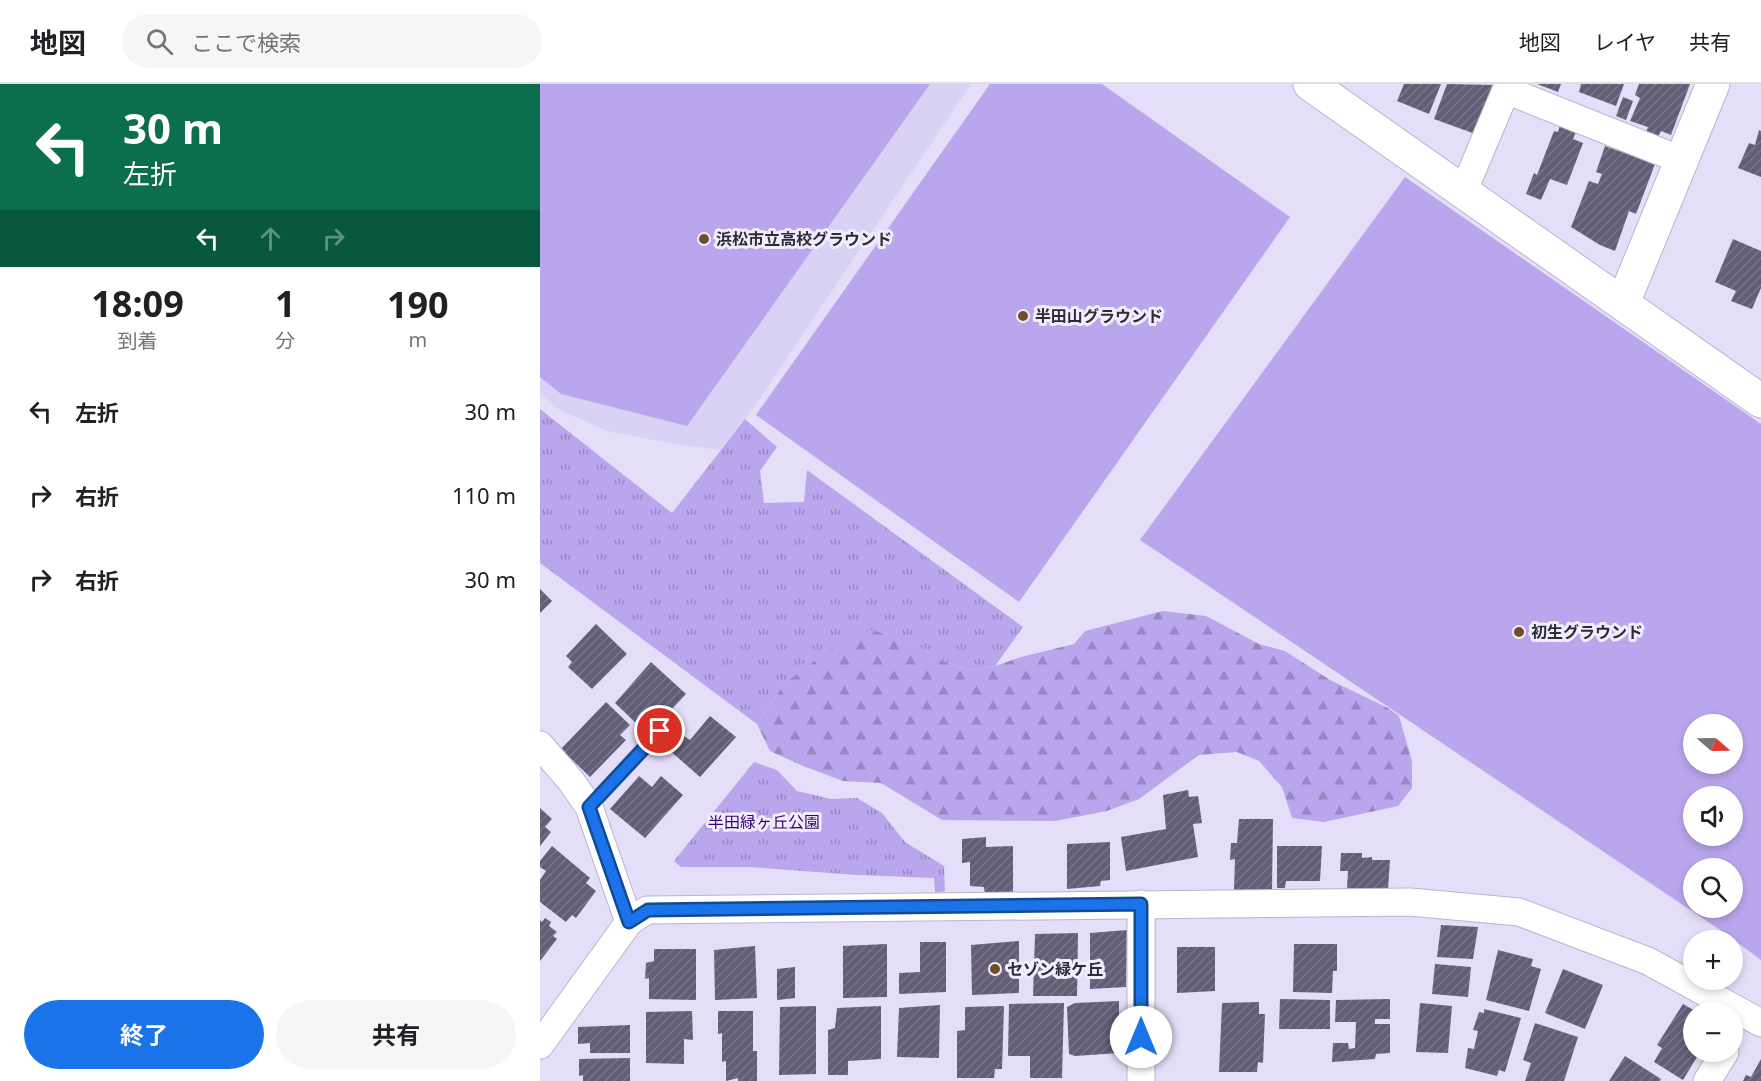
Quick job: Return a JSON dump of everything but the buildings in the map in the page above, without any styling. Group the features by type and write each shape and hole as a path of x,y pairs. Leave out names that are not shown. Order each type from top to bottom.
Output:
{"street":[{"path":"1310,84 1761,401"},
{"path":"1623,303 1713,84"},
{"path":"1463,192 1506,90 1681,160"},
{"path":"540,745 571,781 589,807 629,922"},
{"path":"540,1045 629,922 648,910 1410,902 1519,912 1648,961 1754,1019"},
{"path":"1141,904 1141,1081"},
{"path":"1707,1081 1719,1062"}],"lane":[{"path":"589,807 660,731"}],"shaded area":[{"name":"浜松市立高校グラウンド","path":"540,84 971,84 753,409 720,450 607,431 558,409 540,394"}],"green space":[{"name":"浜松市立高校グラウンド","path":"540,84 930,84 687,426 561,394 540,377"},
{"name":"半田山グラウンド","path":"990,84 1102,84 1290,217 1019,602 756,415"},
{"name":"初生グラウンド","path":"1405,177 1761,424 1761,960 1743,947 1743,930 1720,930 1702,918 1743,918 1743,858 1683,858 1683,905 1140,540"},
{"path":"540,409 672,513 745,419 777,447 760,471 764,503 804,502 807,470 1023,627 995,666 968,670 938,659 909,640 784,684 757,724 540,563"},
{"path":"1163,611 1206,616 1259,644 1285,651 1330,680 1388,708 1399,716 1412,761 1412,788 1398,806 1324,822 1292,818 1282,787 1259,761 1237,752 1199,755 1139,799 1107,811 1055,821 942,820 881,783 843,781 770,751 757,724 784,684 829,650 870,630 909,640 938,659 968,670 995,666 1074,644 1085,631"},
{"name":"半田緑ヶ丘公園","path":"754,762 777,770 797,791 831,799 857,798 882,813 905,842 944,866 945,891 935,893 934,878 750,867 681,867 674,861"}],"place":[{"name":"浜松市立高校グラウンド","path":"704,239"},
{"name":"半田山グラウンド","path":"1023,316"},
{"name":"初生グラウンド","path":"1519,632"},
{"name":"セゾン緑ケ丘","path":"995,969"}],"route":[{"path":"660,731 589,807 629,922 648,910 1141,904 1141,1037"}]}
